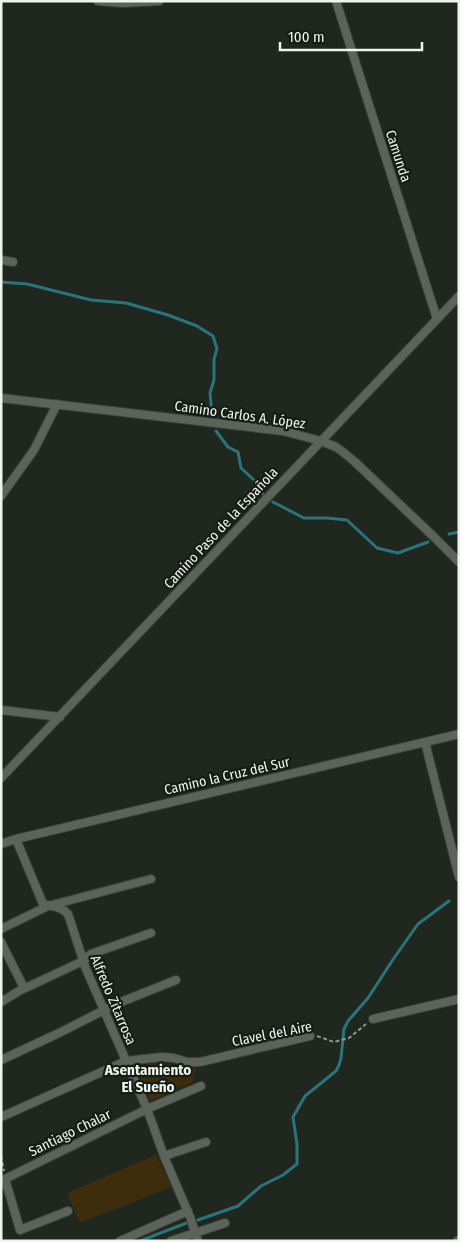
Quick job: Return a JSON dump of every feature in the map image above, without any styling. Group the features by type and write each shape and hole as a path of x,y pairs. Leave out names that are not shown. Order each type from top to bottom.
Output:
{"street":[{"path":"98,1 123,3 159,1"},
{"name":"Camunda","path":"336,1 437,319"},
{"path":"1,260 13,262"},
{"name":"Camino Paso de la Española","path":"1,778 459,296"},
{"name":"Camino Carlos A. López","path":"1,398 283,430 321,441 336,447 355,462 459,562"},
{"path":"1,496 34,450 57,404"},
{"path":"1,710 60,717"},
{"name":"Camino la Cruz del Sur","path":"1,844 459,734"},
{"path":"425,742 459,877"},
{"name":"Alfredo Zitarrosa","path":"16,839 42,904 59,908 68,914 83,961 147,1109 198,1241"},
{"path":"1,929 48,906 151,880"},
{"path":"1,1002 24,988 83,961 91,954 151,933"},
{"path":"1,942 24,988"},
{"path":"1,1060 116,1004 176,980"},
{"path":"373,1019 459,999"},
{"name":"Clavel del Aire","path":"126,1061 162,1057 187,1062 200,1062 310,1036"},
{"path":"1,1117 126,1061"},
{"name":"Santiago Chalar","path":"5,1179 147,1109 201,1086"},
{"path":"164,1156 206,1142"},
{"path":"5,1179 20,1230 68,1211"},
{"path":"120,1241 189,1214"},
{"path":"171,1241 195,1230 225,1222"}],"path":[{"name":"Clavel del Aire","path":"310,1036 334,1042 349,1038 361,1026 373,1019"},
{"path":"1,1156 5,1179"}],"shaded area":[{"path":"153,1063 196,1067 193,1082 150,1101 137,1068"},
{"path":"156,1155 172,1187 80,1223 67,1193"}],"waterway":[{"path":"1,282 27,284 91,300 126,303 168,315 197,326 213,336 217,349 214,359 214,380 210,393 212,414"},
{"path":"216,431 228,447 238,452 241,468 254,480 263,494"},
{"path":"273,502 304,518 347,520 377,548 398,553 428,542"},
{"path":"449,534 459,532"},
{"path":"198,1220 238,1206 261,1186 283,1175 297,1164 297,1144 293,1117 305,1096 336,1071 341,1058 344,1029 348,1021 368,998 418,924 449,901"},
{"path":"140,1241 189,1222"}],"district":[{"name":"Asentamiento El Sueño","path":"148,1078"}]}
